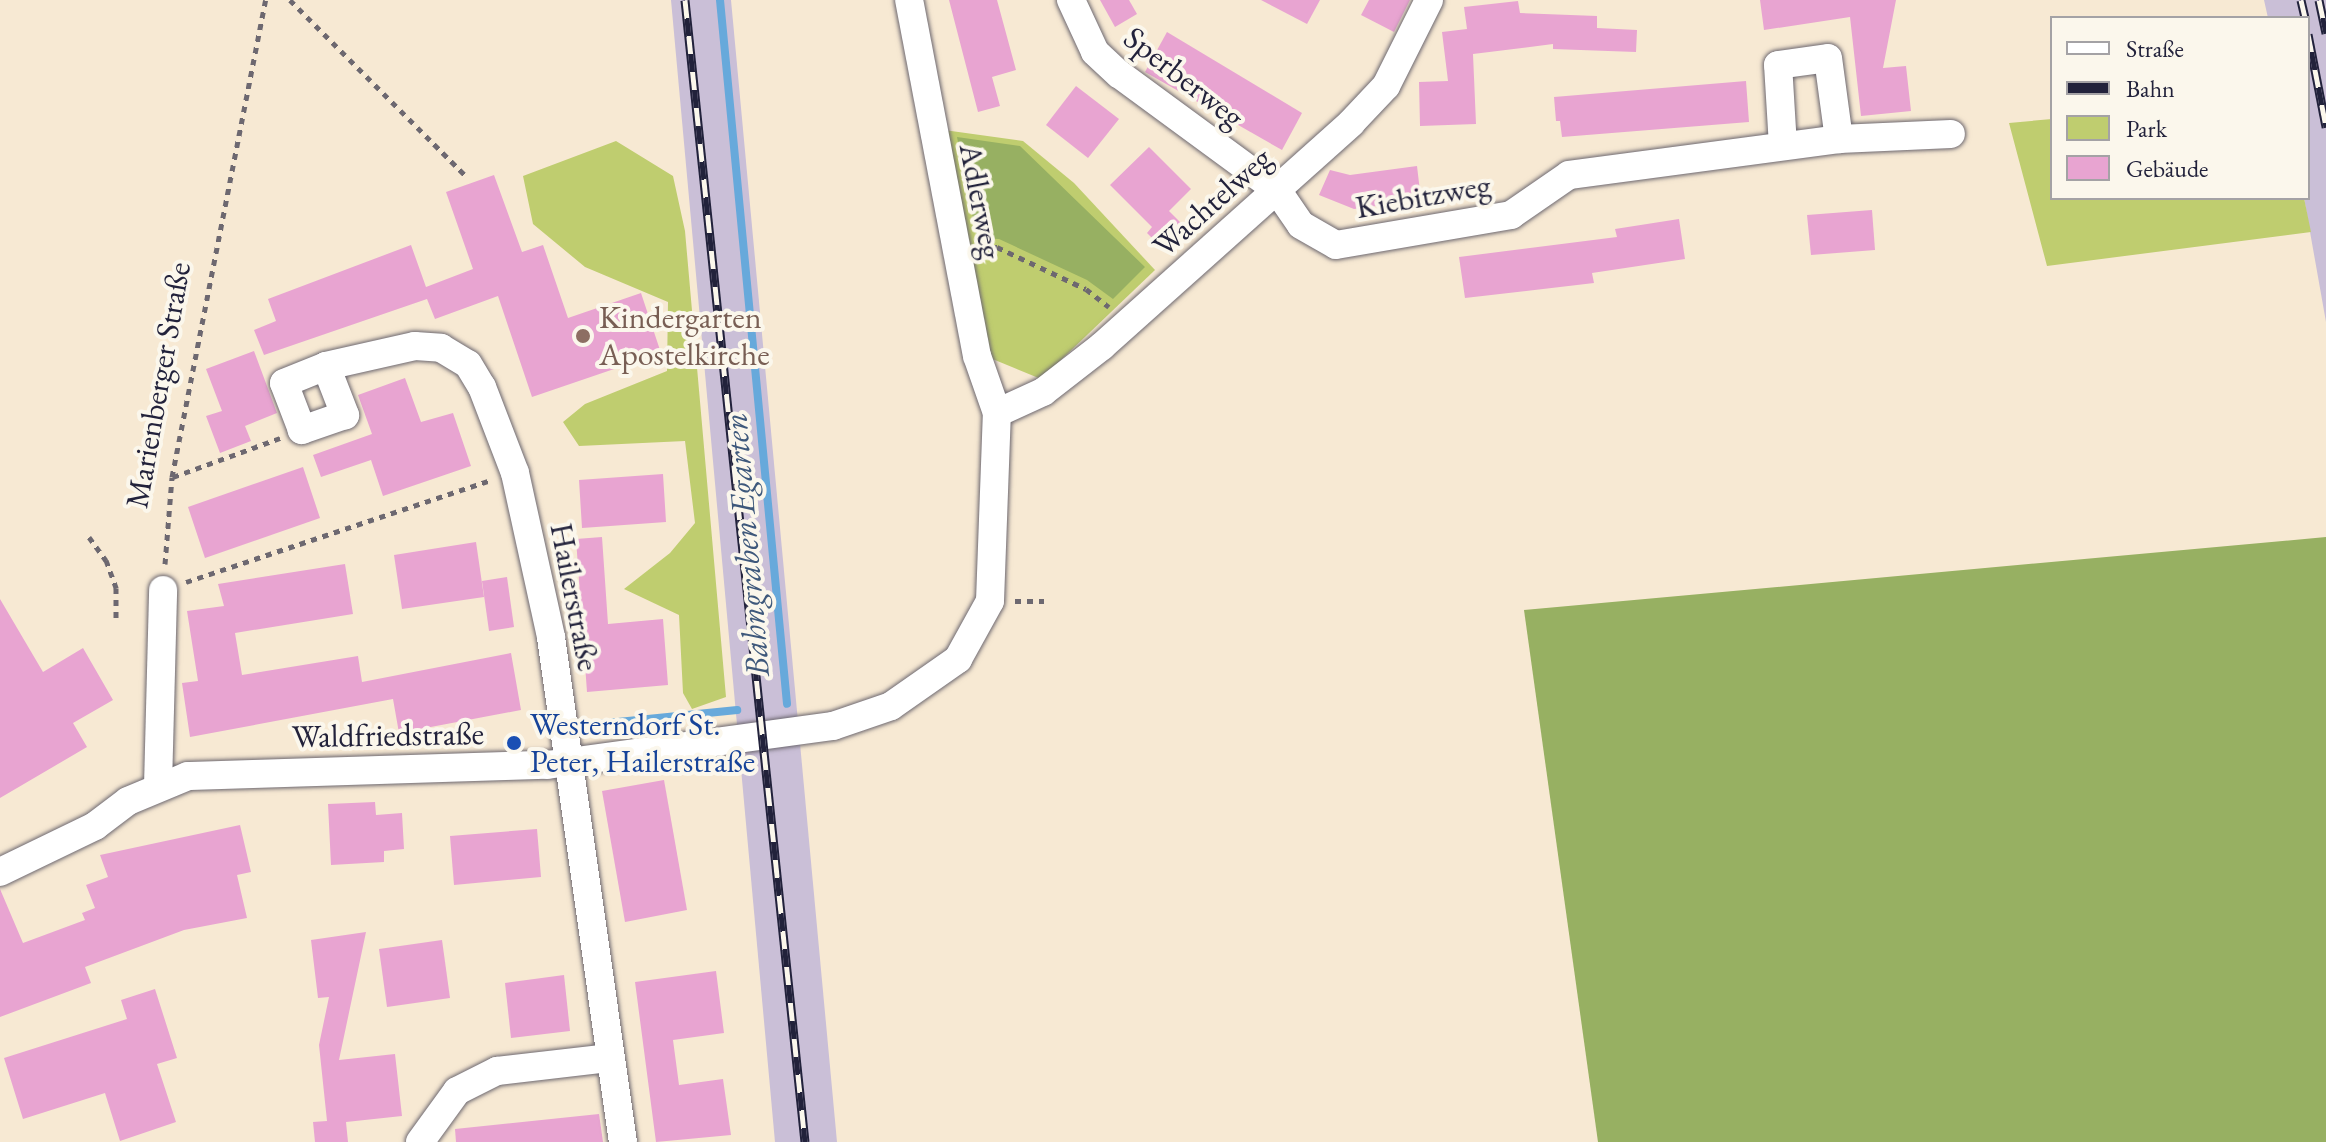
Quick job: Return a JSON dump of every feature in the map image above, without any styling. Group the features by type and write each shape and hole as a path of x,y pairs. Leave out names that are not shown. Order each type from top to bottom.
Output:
{"street":[{"name":"Adlerweg","path":"909,0 977,356 997,413"},
{"name":"Sperberweg","path":"1071,0 1095,52 1111,67 1277,190"},
{"name":"Wachtelweg","path":"997,413 1043,392 1130,321 1277,190 1386,86 1429,0"},
{"path":"1783,146 1778,65 1828,58 1839,139"},
{"name":"Kiebitzweg","path":"1277,190 1301,225 1336,245 1511,215 1569,175 1839,139 1951,134"},
{"name":"Hailerstraße","path":"302,430 284,383 326,366 415,346 441,348 468,364 482,387 515,473 572,763 623,1142"},
{"path":"302,430 345,415 326,366"},
{"name":"Waldfriedstraße","path":"0,872 95,826 158,786 217,771 407,773 572,763 833,726 891,706 958,659 990,601 997,413"},
{"path":"158,786 163,590"},
{"path":"420,1142 457,1091 497,1071 610,1058"}],"path":[{"name":"Marienberger Straße","path":"163,590 172,477 266,0"},
{"path":"290,0 465,175"},
{"path":"956,248 997,247 1086,289 1130,321"},
{"path":"172,477 302,430"},
{"path":"163,590 515,473"},
{"path":"89,537 106,560 116,588 116,618"}],"shaded area":[{"path":"671,0 731,0 837,1142 775,1142"},
{"path":"2264,0 2326,0 2326,322 2304,200 2310,200 2310,16 2268,16"}],"green space":[{"path":"2050,119 2050,200 2304,200 2311,232 2047,266 2009,123"},
{"path":"944,130 1023,141 1074,183 1155,270 1041,379 990,358"},
{"path":"957,137 1020,146 1145,267 1113,299 1087,280 999,239 977,238"},
{"path":"616,141 673,176 685,231 726,697 692,709 683,693 679,615 624,589 670,553 695,523 685,441 579,446 563,422 585,404 667,371 668,302 585,267 533,224 523,176"},
{"path":"2326,537 2326,1142 1598,1142 1524,610"}],"building":[{"path":"949,0 997,0 1016,70 992,77 1000,106 978,112"},
{"path":"1100,0 1129,0 1137,14 1115,27"},
{"path":"1261,0 1320,0 1307,24"},
{"path":"1369,0 1410,0 1394,32 1361,15"},
{"path":"1760,0 1896,0 1883,68 1906,66 1911,111 1861,116 1850,17 1764,30"},
{"path":"1518,1 1520,13 1597,16 1597,28 1637,30 1636,52 1553,49 1553,44 1473,54 1476,124 1420,126 1419,82 1448,81 1442,32 1467,29 1464,7"},
{"path":"1167,32 1302,113 1282,150 1145,72"},
{"path":"1746,81 1749,122 1562,137 1560,121 1556,121 1554,97"},
{"path":"1076,86 1119,119 1088,158 1046,125"},
{"path":"1149,147 1191,189 1169,211 1189,231 1167,253 1147,233 1152,227 1110,185"},
{"path":"1417,166 1421,200 1354,209 1319,195 1330,170 1350,175"},
{"path":"494,175 522,252 543,245 568,318 641,293 661,353 532,397 498,296 435,319 427,299 264,355 254,330 276,321 268,299 411,245 426,287 473,269 446,192"},
{"path":"1872,210 1875,250 1811,255 1807,215"},
{"path":"1679,219 1685,259 1592,273 1594,283 1465,298 1459,257 1617,237 1615,229"},
{"path":"254,351 277,413 245,426 251,441 220,453 206,416 222,411 206,369"},
{"path":"405,378 421,422 453,413 471,466 383,496 371,460 321,477 313,455 372,434 358,395"},
{"path":"303,467 320,518 205,558 188,507"},
{"path":"663,474 666,522 582,528 579,480"},
{"path":"602,537 608,624 663,619 668,685 587,692 576,539"},
{"path":"476,542 484,597 402,609 394,555"},
{"path":"345,564 353,614 235,633 242,675 358,656 362,682 511,653 521,710 399,733 393,699 190,737 182,683 198,681 187,611 224,606 218,584"},
{"path":"507,577 514,627 489,631 482,581"},
{"path":"0,599 43,672 83,648 113,700 73,723 87,747 0,798"},
{"path":"664,780 687,910 625,922 602,791"},
{"path":"375,802 376,815 402,813 404,849 384,851 384,862 331,865 328,804"},
{"path":"240,825 251,872 237,875 247,918 184,930 85,967 91,983 0,1017 0,889 23,943 85,920 82,913 95,908 86,885 108,877 100,855"},
{"path":"537,829 541,877 454,885 450,836"},
{"path":"366,932 339,1060 395,1054 402,1116 346,1122 348,1142 315,1142 313,1122 327,1121 319,1045 329,997 318,998 311,940"},
{"path":"442,940 450,998 387,1007 379,949"},
{"path":"716,971 724,1033 673,1040 679,1085 723,1079 731,1135 656,1142 635,982"},
{"path":"564,975 570,1031 511,1038 505,983"},
{"path":"155,989 177,1058 157,1064 176,1122 120,1141 105,1093 23,1119 4,1058 127,1019 121,1000"},
{"path":"599,1114 603,1142 456,1142 455,1129"}],"waterway":[{"name":"Bahngraben Egarten","path":"720,0 787,704"},
{"path":"588,725 737,710"}],"railway":[{"path":"685,0 805,1142"},
{"path":"2301,0 2305,16"},
{"path":"2319,0 2326,33"},
{"path":"2310,44 2326,127"}],"place":[{"name":"Kindergarten Apostelkirche","path":"583,336"},
{"name":"Westerndorf St. Peter, Hailerstraße","path":"514,743"}]}
